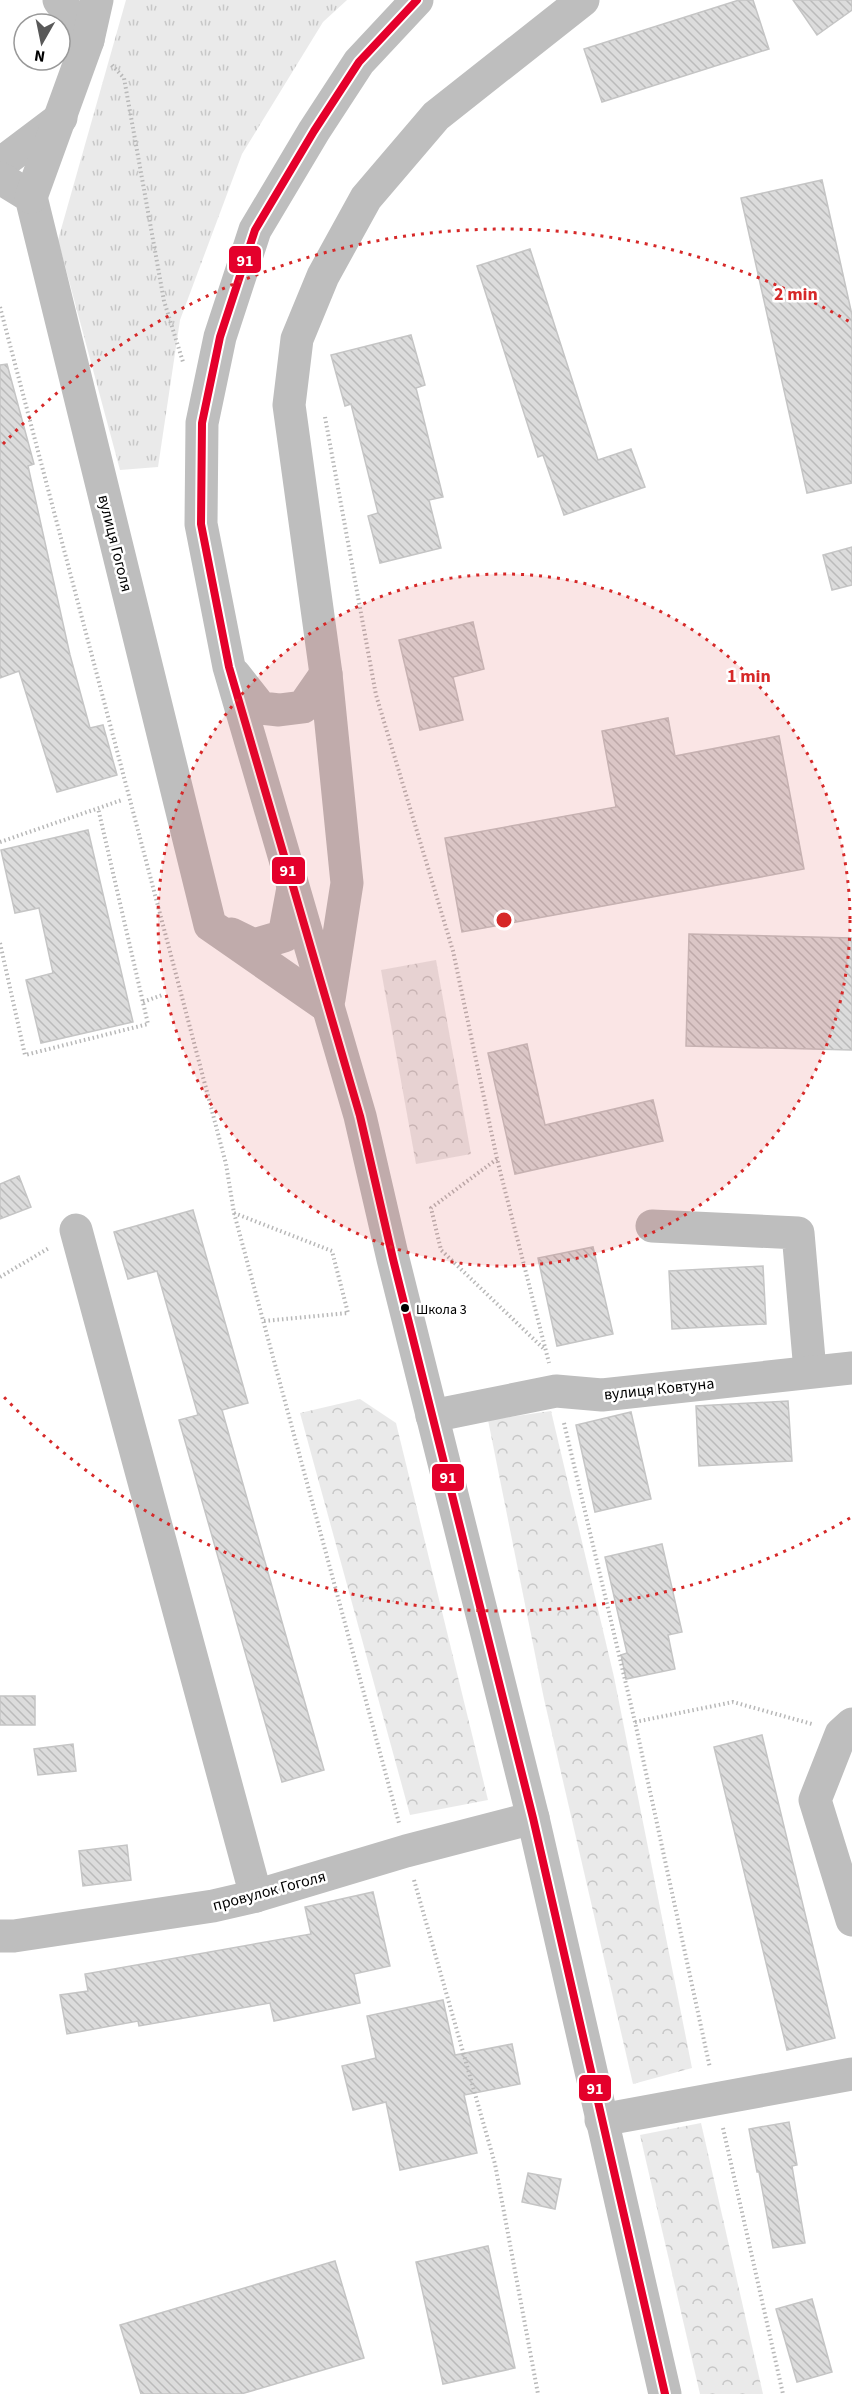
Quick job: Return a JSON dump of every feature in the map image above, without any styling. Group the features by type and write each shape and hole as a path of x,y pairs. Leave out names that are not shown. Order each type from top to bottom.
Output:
{"street":[{"path":"59,0 88,40"},
{"path":"0,178 31,197 88,40 97,0"},
{"path":"417,0 359,62 314,131 255,230 220,337 202,423 201,524 229,667 360,1116 432,1416 533,1818 665,2394"},
{"path":"328,1007 347,883 326,674 289,405 297,339 323,276 366,198 436,116 583,0"},
{"path":"0,164 61,118"},
{"name":"вулиця Гоголя","path":"31,197 210,925"},
{"path":"229,667 261,708 279,710 303,707 326,674"},
{"path":"210,925 254,945 284,936 293,890"},
{"path":"210,925 328,1007"},
{"path":"652,1226 798,1233 810,1371"},
{"path":"78,1238 256,1896"},
{"name":"вулиця Ковтуна","path":"432,1416 556,1391 602,1395 852,1368"},
{"path":"847,1729 815,1800 852,1920"},
{"name":"провулок Гоголя","path":"0,1936 14,1936 213,1906 256,1896 406,1851 533,1818"},
{"path":"601,2120 852,2074"}],"path":[{"path":"88,40 124,78 164,301 185,368"},
{"path":"0,307 226,1164 234,1213 406,1851 495,2164 538,2394"},
{"path":"324,413 376,694 453,951 497,1159 556,1391 635,1722 783,2394"},
{"path":"0,842 122,800"},
{"path":"0,943 25,1055 148,1024 98,808"},
{"path":"143,1002 162,995"},
{"path":"497,1159 431,1208 441,1250 545,1351"},
{"path":"234,1213 332,1251 341,1282 348,1313 264,1321"},
{"path":"0,1277 61,1241 78,1238"},
{"path":"635,1722 733,1702 847,1729"}],"green space":[{"path":"126,0 347,0 323,22 242,154 180,320 158,467 120,470 58,240"},
{"path":"436,960 471,1154 416,1164 381,970"},
{"path":"360,1399 396,1423 488,1800 410,1815 300,1413"},
{"path":"551,1411 614,1677 692,2068 633,2084 544,1699 488,1420"},
{"path":"701,2123 763,2394 700,2394 640,2135"}],"building":[{"path":"739,0 753,0 769,49 602,102 584,49"},
{"path":"793,0 852,0 852,10 817,35"},
{"path":"822,180 852,315 852,483 807,493 741,198"},
{"path":"530,249 598,460 631,449 645,487 564,515 543,455 538,457 477,266"},
{"path":"411,335 425,385 416,388 443,497 429,500 441,548 380,563 368,516 378,513 351,404 345,406 331,355"},
{"path":"7,364 34,464 28,466 70,655 90,728 103,725 117,775 57,792 19,671 0,678 0,365"},
{"path":"852,547 852,585 832,590 823,555"},
{"path":"473,622 484,669 453,677 463,720 420,730 399,640"},
{"path":"668,718 675,756 779,736 804,869 462,932 445,838 616,807 602,731"},
{"path":"88,830 133,1022 41,1043 26,980 53,973 39,908 15,913 1,850"},
{"path":"689,934 852,938 852,1050 686,1046"},
{"path":"527,1044 545,1125 653,1100 663,1141 515,1174 488,1053"},
{"path":"19,1176 31,1207 0,1219 0,1184"},
{"path":"193,1210 248,1403 222,1410 324,1770 282,1782 179,1420 198,1415 157,1271 128,1279 114,1232"},
{"path":"593,1247 613,1334 557,1346 538,1258"},
{"path":"763,1266 766,1324 672,1329 669,1271"},
{"path":"788,1401 792,1461 699,1466 696,1406"},
{"path":"631,1412 651,1499 595,1512 576,1425"},
{"path":"662,1544 682,1632 668,1635 675,1669 626,1679 621,1655 627,1653 605,1557"},
{"path":"0,1696 35,1696 35,1725 0,1725"},
{"path":"762,1735 835,2038 787,2050 714,1747"},
{"path":"73,1744 76,1771 38,1775 34,1749"},
{"path":"127,1845 131,1880 83,1886 79,1851"},
{"path":"373,1892 390,1966 354,1974 360,2003 274,2021 270,2003 139,2026 138,2021 67,2034 60,1995 88,1991 85,1974 311,1934 305,1907"},
{"path":"443,2000 455,2055 512,2044 520,2084 464,2095 477,2153 400,2170 386,2102 353,2110 342,2066 376,2058 367,2016"},
{"path":"789,2122 797,2165 792,2166 805,2243 773,2248 749,2129"},
{"path":"528,2173 561,2179 555,2209 522,2202"},
{"path":"488,2246 515,2368 443,2384 416,2262"},
{"path":"335,2261 364,2358 241,2394 141,2394 120,2325"},
{"path":"812,2299 832,2372 797,2382 776,2309"}],"transit line":[{"name":"91","path":"417,0 359,62 314,131 255,230 220,337 202,423 201,524 229,667 360,1116 393,1259 533,1818 665,2394"}],"place":[{"name":"Школа 3","path":"405,1308"}]}
